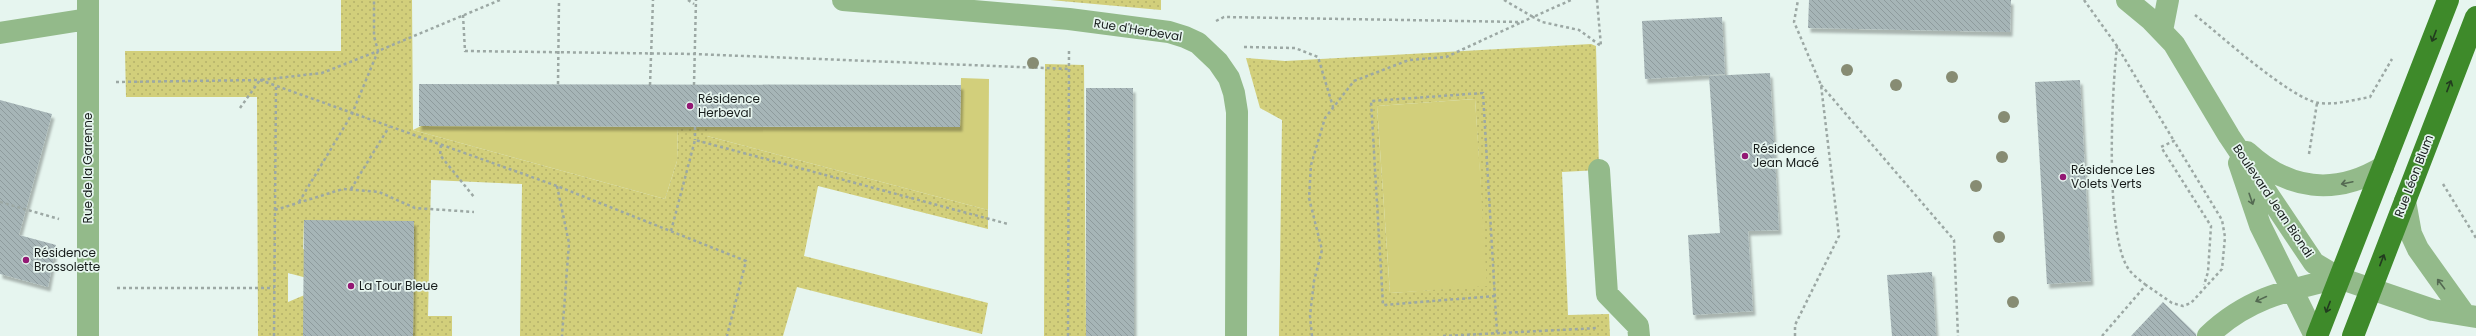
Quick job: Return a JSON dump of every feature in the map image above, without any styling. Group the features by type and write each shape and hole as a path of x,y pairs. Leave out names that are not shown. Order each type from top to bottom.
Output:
{"main road":[{"path":"2316,336 2448,0"},
{"name":"Rue Léon Blum","path":"2353,336 2476,17"}],"street":[{"name":"Rue d'Herbeval","path":"843,0 1069,20 1169,32 1198,43 1210,53 1228,78 1234,93 1237,112 1236,336"},
{"name":"Boulevard Jean Biondi","path":"2127,0 2162,31 2184,60 2229,136 2306,254 2319,267 2339,278 2433,310 2471,316"},
{"path":"2162,31 2168,0"},
{"path":"0,33 88,10"},
{"name":"Rue de la Garenne","path":"88,10 88,336"},
{"name":"Boulevard Jean Biondi","path":"2229,136 2260,225 2316,336"},
{"path":"2229,136 2267,167 2305,184 2325,186 2350,183 2367,177 2383,167"},
{"path":"1599,170 1607,294 1639,331"},
{"path":"2405,201 2411,234 2418,249 2471,316"},
{"path":"2208,336 2237,312 2267,297 2292,289 2339,278"}],"path":[{"path":"299,202 352,114 378,51 374,36 374,0"},
{"path":"88,82 260,80 322,73 500,0"},
{"path":"558,84 559,0"},
{"path":"650,85 653,0"},
{"path":"688,0 694,4"},
{"path":"694,85 694,4 696,0"},
{"path":"1504,0 1542,22 1579,30 1601,46 1597,0"},
{"path":"1312,336 1310,316 1314,281 1322,250 1310,198 1311,165 1325,118 1333,107 1354,81 1409,60 1446,57 1571,0"},
{"path":"1795,336 1795,325 1839,236 1820,85 1794,22 1798,0"},
{"path":"2084,0 2117,46 2222,220 2224,229 2222,269 2204,285 2191,303 2182,306 2172,303 2129,271 2122,253 2116,224 2112,164 2113,83 2117,46"},
{"path":"2192,13 2288,88 2317,103 2336,104 2370,97 2393,56"},
{"path":"463,15 465,51 694,54 1069,69"},
{"path":"1185,37 1224,17 1522,22"},
{"path":"1068,336 1069,20"},
{"path":"1210,53 1243,47 1295,48 1318,57 1333,107"},
{"path":"260,80 557,186 746,261 727,336"},
{"path":"240,108 260,80"},
{"path":"1820,85 1954,240 1958,336"},
{"path":"274,336 276,86"},
{"path":"1495,296 1383,305 1371,101 1483,93 1498,333"},
{"path":"2305,184 2317,103"},
{"path":"351,189 389,127"},
{"path":"671,231 695,140 695,127"},
{"path":"695,140 1008,224"},
{"path":"2174,141 2161,147 2210,226 2208,272 2204,285"},
{"path":"441,145 440,155 474,197"},
{"path":"2441,180 2476,238"},
{"path":"557,186 569,244 562,336"},
{"path":"275,210 343,189 351,189 379,192 415,208 474,212"},
{"path":"0,202 88,227"},
{"path":"2102,336 2146,285"},
{"path":"88,288 274,288"},
{"path":"1443,336 1498,333 1639,331"}],"shaded area":[{"path":"341,0 412,0 413,130 665,199 677,161 678,127 707,127 707,136 988,210 988,229 818,186 804,256 988,303 982,334 797,287 783,336 520,336 522,184 431,180 428,316 452,316 452,336 413,336 414,221 304,221 303,249 307,250 307,278 288,273 288,302 307,294 303,336 258,336 257,97 126,97 125,51 341,51"},
{"path":"1050,0 1161,0 1161,10"},
{"path":"1591,44 1596,46 1599,170 1562,172 1568,315 1609,314 1610,336 1279,336 1282,120 1260,108 1246,58 1285,61","holes":["1475,99 1487,286 1390,293 1377,106"]},
{"path":"1045,64 1084,65 1086,336 1044,336"},
{"path":"961,78 989,79 988,210 707,136 707,127 960,127"},
{"path":"1475,99 1488,287 1390,293 1377,106"},
{"path":"421,126 678,127 677,161 665,199 413,130"}],"building":[{"path":"1809,0 2011,0 2010,32 1808,28"},
{"path":"1722,17 1725,74 1645,79 1642,21"},
{"name":"Résidence Jean Macé","path":"1770,73 1779,230 1748,231 1753,311 1693,315 1688,235 1720,233 1709,76"},
{"name":"Résidence Les Volets Verts","path":"2080,80 2091,281 2047,284 2035,82"},
{"name":"Résidence Herbeval","path":"419,84 961,85 960,127 419,126"},
{"path":"1086,88 1133,88 1134,336 1086,336"},
{"path":"0,100 52,114 19,235 56,245 48,287 0,274"},
{"name":"La Tour Bleue","path":"304,220 414,221 413,336 303,336"},
{"path":"1932,272 1936,336 1892,336 1887,275"},
{"path":"2163,302 2196,334 2196,336 2131,336"}],"place":[{"name":"Résidence Herbeval","path":"690,106"},
{"name":"Résidence Jean Macé","path":"1745,156"},
{"name":"Résidence Les Volets Verts","path":"2063,177"},
{"name":"Résidence Brossolette","path":"26,260"},
{"name":"La Tour Bleue","path":"351,286"}]}
